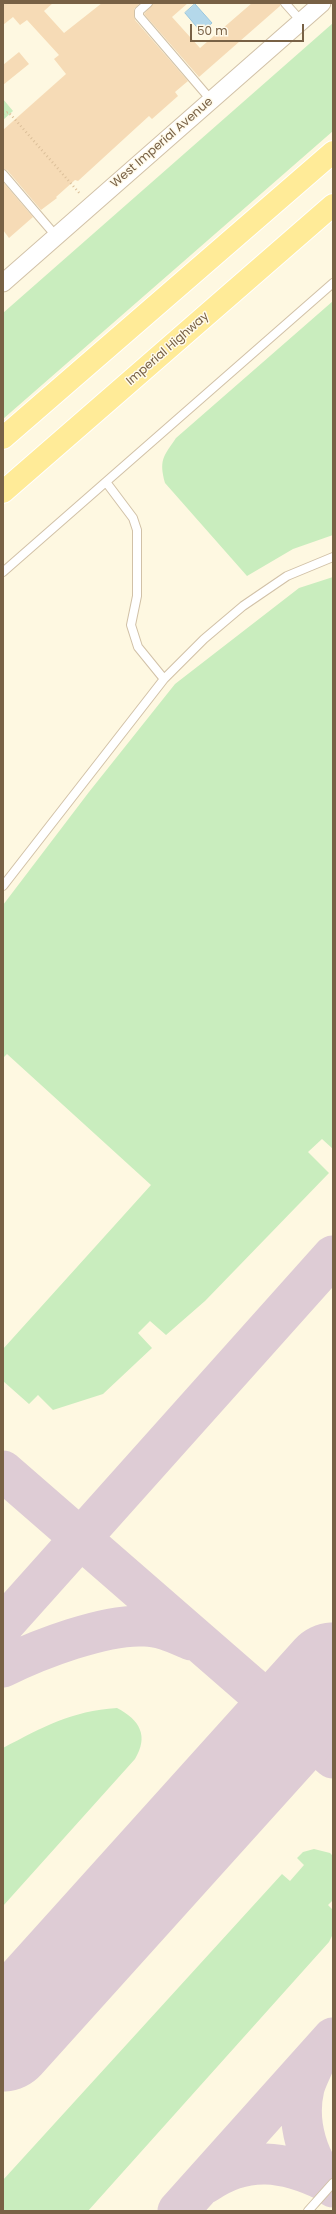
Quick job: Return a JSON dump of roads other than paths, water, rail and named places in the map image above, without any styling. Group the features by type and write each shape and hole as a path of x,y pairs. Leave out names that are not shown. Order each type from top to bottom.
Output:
{"main road":[{"path":"3,438 333,152"},
{"name":"Imperial Highway","path":"3,492 333,205"}],"street":[{"name":"West Imperial Avenue","path":"3,283 320,4"}],"lane":[{"path":"148,3 139,11 139,16 211,100"},
{"path":"285,3 301,21"},
{"path":"3,174 56,236"},
{"path":"3,572 333,283"},
{"path":"106,482 133,518 137,530 137,596 131,625 138,647 164,679"},
{"path":"3,886 164,679 204,639 243,606 287,576 333,557"},
{"path":"308,2211 333,2183"}],"water":[{"path":"195,4 212,23 201,32 185,13"}]}
